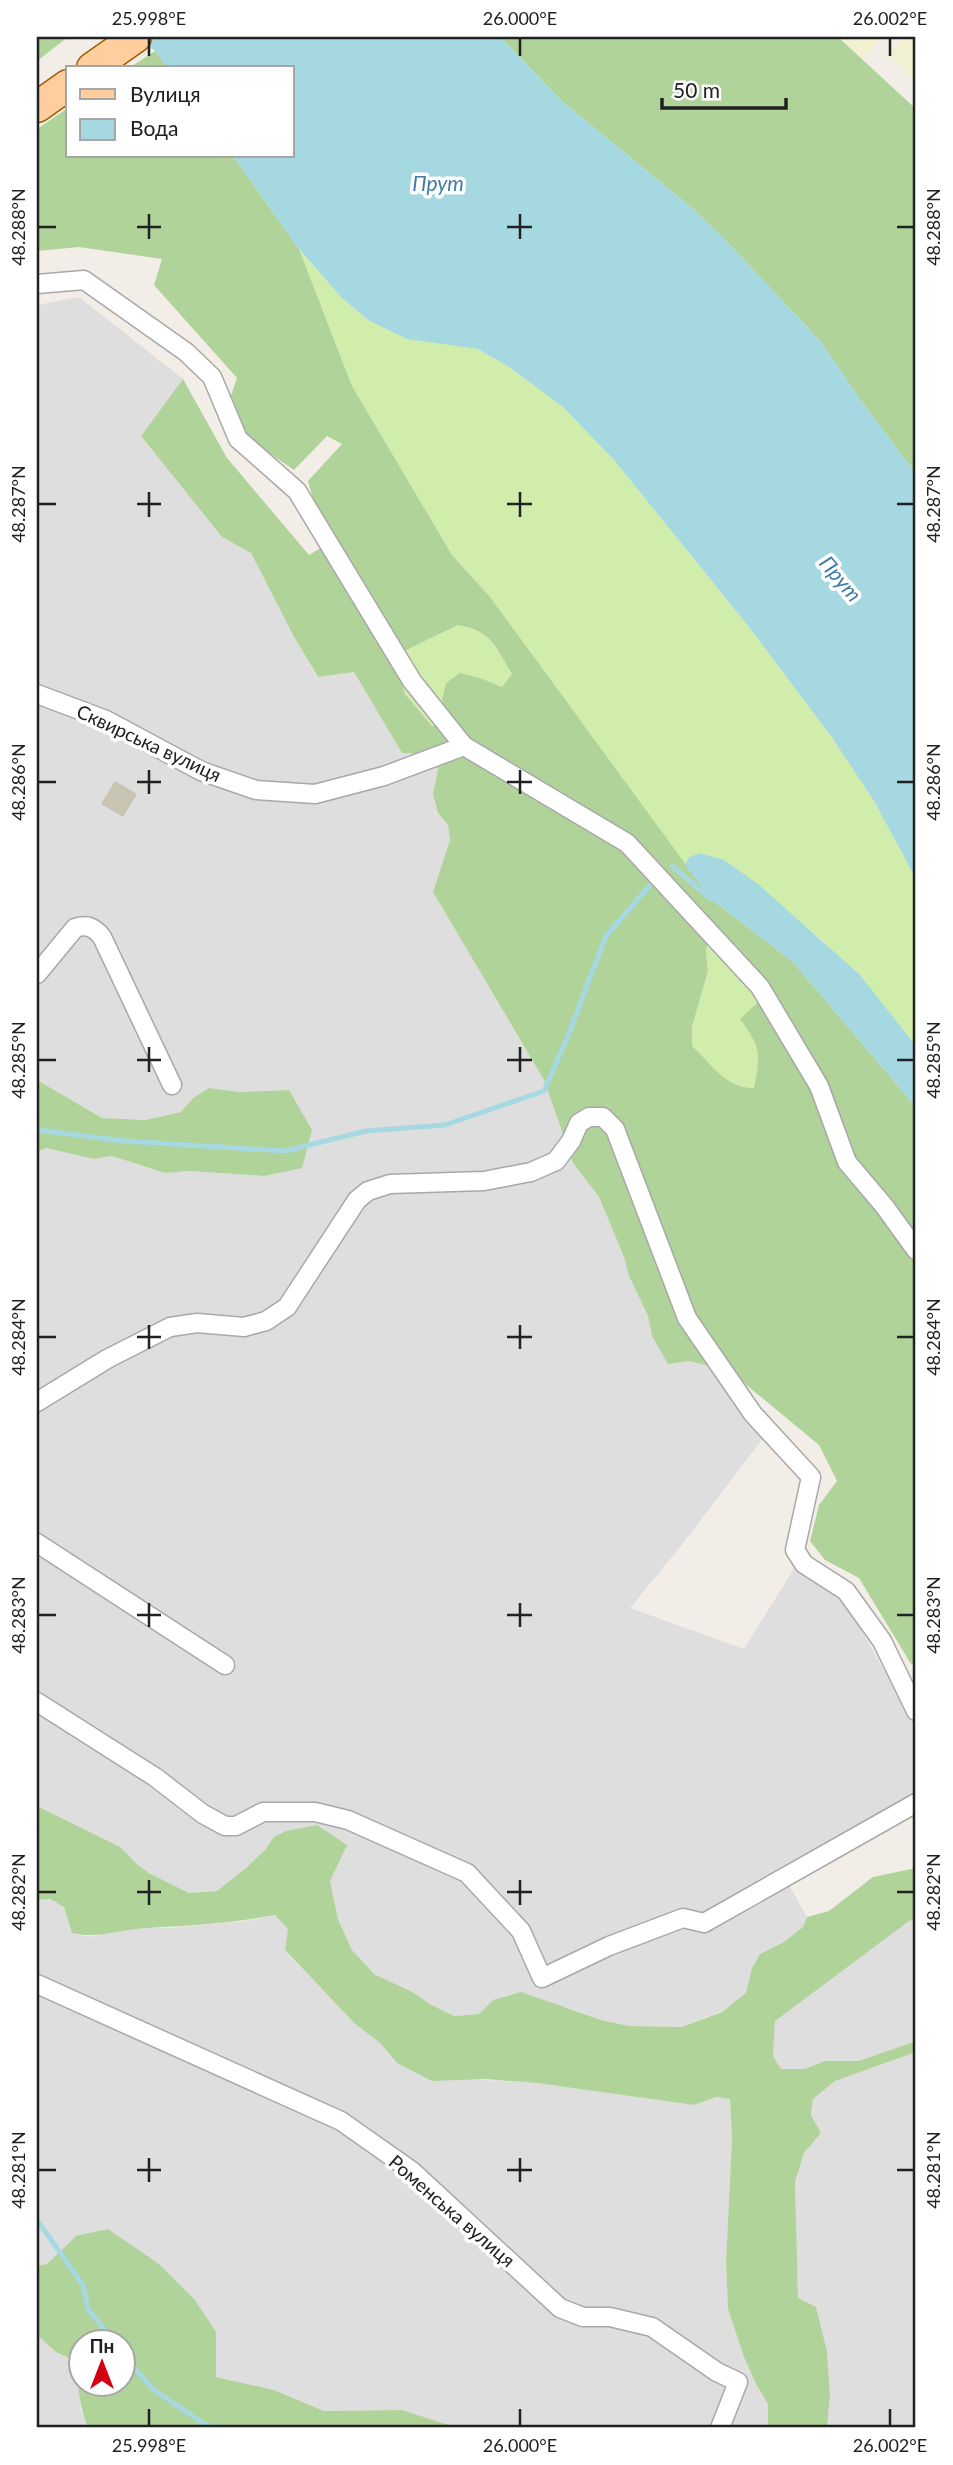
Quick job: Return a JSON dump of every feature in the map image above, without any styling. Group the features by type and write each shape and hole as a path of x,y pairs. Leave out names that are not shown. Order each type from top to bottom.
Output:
{"main road":[{"path":"95,66 136,37"},
{"path":"37,107 66,86"}],"street":[{"path":"37,284 84,280 186,352 212,377 238,439 298,492 412,681 464,746 626,843 760,986 819,1086 847,1162 885,1207 916,1250"},
{"name":"Сквирська вулиця","path":"37,694 106,720 201,771 256,790 315,794 384,776 464,746"},
{"path":"37,974 75,928 85,925 96,930 102,937 172,1084"},
{"path":"37,1402 107,1359 170,1327 197,1323 243,1327 266,1321 287,1307 357,1200 368,1191 390,1184 484,1181 531,1172 556,1161 579,1123 589,1117 603,1117 615,1129 687,1318 753,1414 811,1477 795,1550 804,1564 846,1591 882,1641 916,1711"},
{"path":"37,1543 225,1665"},
{"path":"37,1702 155,1777 204,1814 225,1826 236,1826 263,1812 315,1812 348,1820 467,1873 521,1931 542,1978 609,1946 683,1918 704,1923 916,1803"},
{"name":"Роменська вулиця","path":"37,1984 341,2121 412,2171 560,2308 583,2317 610,2317 652,2327 717,2372 738,2382 720,2428"}],"shaded area":[{"path":"79,297 183,379 141,436 222,537 251,553 317,677 354,672 402,753 427,754 438,769 433,794 438,813 448,825 450,840 433,892 544,1080 573,1163 599,1197 629,1276 648,1316 652,1336 668,1363 689,1361 710,1366 764,1437 630,1608 744,1649 796,1565 843,1598 916,1726 916,1798 783,1874 807,1917 803,1927 784,1942 760,1954 752,1968 747,1993 722,2011 682,2027 629,2026 601,2020 569,2008 493,2000 479,2014 454,2016 374,1974 352,1950 338,1919 330,1881 275,1837 247,1867 217,1891 189,1893 149,1873 119,1847 37,1806 37,1152 46,1148 94,1159 112,1156 165,1173 190,1171 264,1176 288,1090 239,1092 209,1088 193,1098 181,1112 145,1120 102,1118 37,1080 37,305"},
{"path":"115,781 137,794 123,817 101,804"},
{"path":"50,1899 64,1907 72,1933 88,1937 145,1928 245,1921 275,1915 289,1928 285,1951 354,2023 380,2043 397,2063 468,2079 537,2083 694,2105 716,2097 730,2099 732,2139 726,2262 728,2309 744,2357 768,2404 768,2428 458,2428 402,2410 324,2411 274,2390 215,2377 216,2332 159,2264 139,2252 76,2236 47,2264 37,2266 37,1900"},
{"path":"916,1920 916,2041 859,2061 825,2061 806,2069 781,2069 773,2056 775,2020 909,1921"},
{"path":"916,2052 916,2428 827,2428 830,2395 827,2351 816,2307 798,2299 795,2182 804,2153 821,2133 811,2115 813,2099 835,2081"},
{"path":"37,2335 56,2352 66,2357 66,2398 80,2398 81,2412 88,2428 37,2428"}],"green space":[{"path":"37,37 68,37 37,61"},
{"path":"500,37 838,37 916,109 916,474 821,342 732,247 692,208 564,103"},
{"path":"838,37 884,37 861,58"},
{"path":"906,37 916,37 916,82 887,54"},
{"path":"155,51 166,66 132,66"},
{"path":"66,109 66,158 234,158 299,249 352,386 452,555 490,597 711,899 793,962 916,1107 916,1664 911,1664 859,1578 825,1560 810,1541 819,1505 837,1481 819,1445 738,1378 710,1366 689,1361 668,1364 652,1336 648,1316 629,1276 599,1197 573,1163 544,1080 433,892 450,840 448,825 438,813 433,794 438,769 427,754 402,753 354,672 318,677 294,637 251,553 222,537 141,436 183,379 227,458 309,555 326,545 308,481 342,444 327,436 294,470 247,438 227,407 237,378 154,285 162,259 79,247 37,251 37,129","holes":["458,625 491,641 512,674 502,687 460,673 446,683 442,699 448,721 432,726 405,694 394,656","718,930 772,989 740,1019 758,1052 754,1088 735,1084 692,1046 692,1027 708,971 706,951 709,937"]},
{"path":"299,249 342,298 368,320 478,349 509,367 563,407 614,460 749,627 833,739 874,801 916,879 916,1046 823,941 724,860 700,853 689,857 685,865 490,597 452,555 352,386"},
{"path":"458,625 486,636 512,674 502,687 460,673 446,683 442,699 448,721 432,726 405,694 393,656"},
{"path":"718,930 773,989 753,1037 760,1060 754,1088 735,1084 727,1079 692,1046 692,1027 708,971 706,951 709,937"},
{"path":"37,1080 102,1118 145,1120 181,1112 193,1098 209,1088 239,1092 289,1090 312,1130 302,1168 264,1176 190,1171 165,1173 112,1156 94,1159 46,1148 37,1152"},
{"path":"37,1806 120,1847 149,1873 189,1893 217,1891 265,1850 274,1837 286,1831 317,1825 347,1845 330,1881 338,1919 352,1950 374,1974 454,2016 479,2014 493,2000 521,1992 601,2020 629,2026 682,2027 722,2012 746,1993 752,1968 760,1954 784,1942 803,1927 807,1917 829,1911 873,1877 916,1868 916,1920 909,1921 775,2021 773,2056 781,2069 805,2069 825,2061 859,2061 916,2041 916,2052 835,2081 813,2099 811,2115 821,2133 804,2153 795,2182 798,2298 816,2307 827,2351 830,2395 827,2428 768,2428 768,2404 744,2357 728,2309 726,2262 732,2139 730,2099 716,2097 694,2105 537,2083 485,2079 432,2081 397,2063 380,2043 354,2023 285,1950 288,1929 275,1915 100,1935 72,1933 64,1907 50,1899 37,1900"},
{"path":"108,2229 159,2264 195,2300 216,2332 216,2377 274,2390 324,2411 402,2410 458,2428 88,2428 80,2398 136,2398 136,2328 66,2328 66,2357 56,2352 37,2335 37,2266 47,2264 76,2236"}],"water":[{"name":"Прут","path":"138,37 500,37 564,103 692,208 821,342 916,474 916,879 874,801 833,739 749,627 614,460 563,407 509,367 478,349 407,339 368,320 342,298 299,249 234,158 294,158 294,66 166,66 155,51"},
{"path":"700,853 724,860 758,884 860,975 916,1046 916,1107 793,962 711,899 685,865 689,857"}],"waterway":[{"path":"672,866 711,899"},
{"path":"37,1130 124,1141 285,1151 366,1131 445,1125 544,1091 606,936 650,885"},
{"path":"37,2220 83,2285 88,2309 103,2328"},
{"path":"136,2370 155,2391 206,2425 215,2428"}]}
